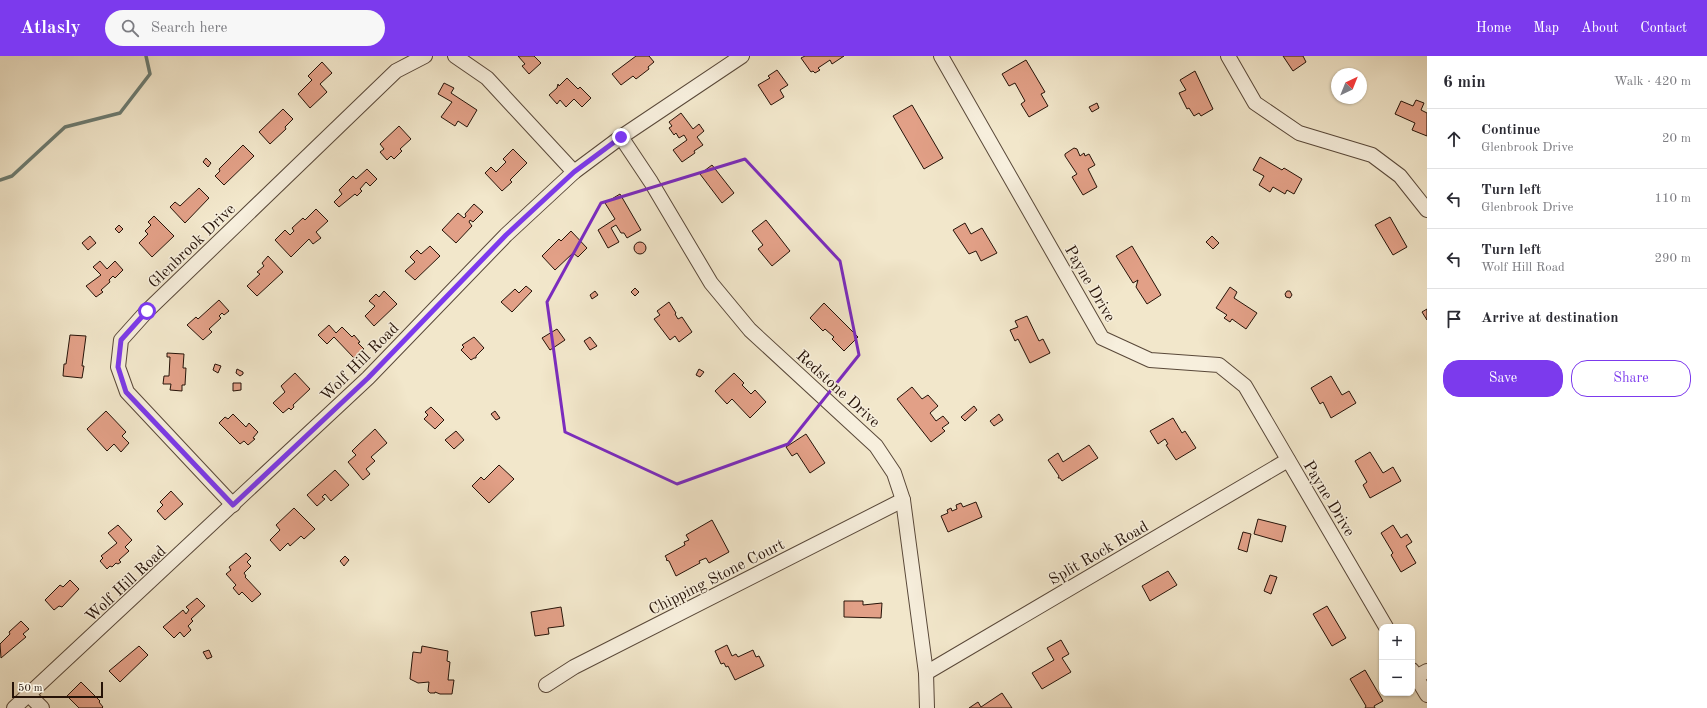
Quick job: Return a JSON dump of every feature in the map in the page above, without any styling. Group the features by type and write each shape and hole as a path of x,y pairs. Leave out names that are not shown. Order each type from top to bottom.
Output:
{"street":[{"name":"Glenbrook Drive","path":"233,505 126,392 118,367 121,340 147,311 396,71 424,56"},
{"path":"455,56 487,78 574,172"},
{"name":"Wolf Hill Road","path":"14,708 368,378 506,235 574,172 621,137 742,56"},
{"name":"Payne Drive","path":"941,56 1102,338 1150,360 1219,365 1245,386 1384,624"},
{"path":"1228,56 1255,103 1298,132 1372,155 1400,176 1427,210"},
{"name":"Redstone Drive","path":"621,137 651,182 711,283 750,330 876,446 894,473 903,500 926,673 927,708"},
{"name":"Split Rock Road","path":"926,673 1288,460"},
{"name":"Chipping Stone Court","path":"546,685 574,667 903,500"},
{"path":"1418,673 1427,695"},
{"path":"29,695 42,708"}],"highlighted area":[{"path":"745,159 840,261 859,355 788,444 677,484 565,432 547,302 601,203"}],"building":[{"path":"518,56 534,56 541,63 529,74 522,66 525,64"},
{"path":"636,56 649,56 654,62 648,67 649,69 636,79 633,76 621,85 612,74"},
{"path":"805,56 844,56 832,64 830,60 818,68 820,70 815,73 813,71 811,72 801,58"},
{"path":"1283,56 1303,56 1306,62 1293,71"},
{"path":"1026,60 1045,92 1041,94 1048,106 1029,117 1021,104 1025,101 1015,83 1009,86 1002,74"},
{"path":"322,62 332,73 320,84 327,92 310,108 298,94 312,80 308,76"},
{"path":"777,70 788,85 780,90 784,97 771,105 758,85 770,78 768,76"},
{"path":"1195,71 1213,109 1201,116 1199,113 1194,116 1189,108 1187,109 1179,93 1186,90 1180,80"},
{"path":"567,78 578,89 580,87 591,98 582,107 574,99 566,107 560,100 557,104 549,95 557,88 558,84 559,86"},
{"path":"444,83 454,88 451,93 477,110 467,127 458,121 455,126 441,117 452,102 438,94"},
{"path":"1416,100 1424,103 1421,110 1427,113 1427,136 1412,130 1415,123 1395,114 1401,101 1413,106"},
{"path":"1097,103 1099,108 1092,112 1089,107"},
{"path":"912,105 943,158 924,169 893,116"},
{"path":"283,109 293,119 285,127 286,129 270,144 259,132"},
{"path":"681,113 693,129 699,124 704,131 697,137 703,145 682,162 673,150 687,140 684,135 679,138 676,133 674,135 669,128 672,126 669,122"},
{"path":"399,126 411,139 400,149 402,151 394,159 391,156 387,160 380,152 384,149 380,144"},
{"path":"243,145 254,156 224,185 215,176 220,171 219,169"},
{"path":"1074,148 1077,149 1080,156 1084,153 1085,156 1089,154 1095,165 1088,169 1097,187 1083,195 1072,177 1077,174 1065,156 1065,154"},
{"path":"513,149 527,163 510,180 512,182 502,191 485,173 491,167 496,172 506,162 503,159"},
{"path":"1260,157 1282,170 1284,168 1302,179 1294,194 1287,190 1285,194 1273,187 1270,192 1259,185 1264,176 1253,170"},
{"path":"206,158 211,163 208,167 203,162"},
{"path":"712,165 734,193 722,203 700,174"},
{"path":"367,169 377,179 370,186 366,182 360,189 362,191 357,196 355,194 339,207 334,202 342,194 339,190 353,176 356,179"},
{"path":"199,188 209,198 185,223 170,207 175,202 180,206"},
{"path":"620,194 641,230 627,238 624,233 621,233 616,225 611,228 619,242 608,248 598,230 615,219 605,203"},
{"path":"474,204 483,212 473,222 470,220 469,222 472,226 456,243 442,230 458,213 464,218 466,216 465,214"},
{"path":"316,209 328,221 316,232 321,238 313,244 309,239 291,257 275,240 285,230 290,235 294,231 292,228 303,218 305,220"},
{"path":"154,216 174,236 152,257 139,243 148,234 145,231 151,225 148,222"},
{"path":"1390,217 1407,247 1393,255 1375,225"},
{"path":"766,220 790,251 772,266 758,249 763,245 752,231"},
{"path":"965,223 971,234 982,228 997,253 981,261 976,251 969,254 953,230"},
{"path":"119,225 123,229 119,233 115,229"},
{"path":"571,231 587,248 578,257 573,253 555,270 542,256 559,239 561,241"},
{"path":"90,236 96,243 88,250 82,243"},
{"path":"1212,236 1219,243 1213,249 1206,242"},
{"path":"638,242 642,242 646,248 642,254 638,254 634,250 634,246"},
{"path":"430,246 440,256 415,280 405,271 415,262 410,257 417,250 421,254"},
{"path":"1132,246 1161,295 1147,304 1136,287 1138,280 1133,283 1116,256"},
{"path":"268,256 283,272 257,296 247,286 260,274 257,272 264,266 262,263"},
{"path":"100,261 107,269 115,261 123,270 115,278 113,276 109,280 110,282 101,290 103,292 96,297 86,286 101,275 93,267"},
{"path":"526,286 532,291 512,312 501,302 515,289 519,293"},
{"path":"1230,287 1237,292 1234,298 1257,313 1246,329 1232,319 1230,322 1224,318 1227,315 1216,308"},
{"path":"635,288 639,292 635,296 631,292"},
{"path":"384,291 397,304 374,326 365,316 375,306 369,301 376,294 379,297"},
{"path":"595,291 598,295 592,299 590,295"},
{"path":"1287,291 1290,291 1292,295 1290,298 1286,297 1285,294"},
{"path":"219,300 229,311 224,315 222,313 219,316 221,318 209,329 212,332 203,340 187,325 196,317 198,319"},
{"path":"669,302 678,319 682,317 692,332 679,342 675,336 670,340 654,319 660,315 657,311"},
{"path":"824,303 858,337 844,351 832,339 834,337 825,329 823,331 810,318"},
{"path":"1427,309 1427,320 1422,312"},
{"path":"1027,316 1039,341 1043,339 1050,353 1030,363 1018,339 1015,341 1010,330 1018,327 1015,321"},
{"path":"329,325 336,333 342,327 352,337 354,335 360,342 358,343 364,349 354,358 334,337 327,344 318,335"},
{"path":"557,329 565,340 550,350 542,338"},
{"path":"70,335 86,336 82,378 63,376"},
{"path":"474,337 484,348 476,356 476,358 471,360 461,350 464,347 462,345"},
{"path":"590,337 597,346 590,350 584,341"},
{"path":"167,353 184,354 183,368 186,368 185,385 182,385 182,391 170,390 171,384 163,384 164,376 169,376 170,357 167,357"},
{"path":"215,364 221,366 218,373 213,370"},
{"path":"237,369 243,372 243,374 240,376 236,373"},
{"path":"699,369 704,372 700,377 696,375"},
{"path":"295,373 310,389 293,405 294,407 291,410 289,408 283,413 273,403 285,392 281,386"},
{"path":"734,373 744,383 742,385 751,394 755,390 766,402 750,418 732,399 727,404 715,391"},
{"path":"1331,376 1342,395 1349,391 1356,403 1331,418 1323,402 1320,404 1311,388"},
{"path":"233,383 241,383 241,390 233,391"},
{"path":"912,387 922,399 928,395 938,406 930,413 936,421 943,416 949,423 942,428 945,431 931,442 897,399"},
{"path":"974,406 977,410 965,421 961,417"},
{"path":"431,407 444,420 435,429 424,419 428,415 425,412"},
{"path":"106,411 126,432 122,436 129,443 121,452 114,444 107,451 87,429"},
{"path":"495,411 500,418 496,420 491,414"},
{"path":"233,414 246,427 249,423 258,432 253,438 255,439 248,445 244,441 240,444 219,423 225,417 228,419"},
{"path":"999,414 1003,420 994,426 990,421"},
{"path":"1173,418 1182,433 1185,431 1196,448 1176,460 1166,445 1168,444 1165,439 1158,444 1150,431"},
{"path":"375,429 387,443 371,457 375,461 366,469 370,474 363,480 348,462 356,455 352,451"},
{"path":"456,431 464,440 454,449 445,440"},
{"path":"806,434 825,463 810,473 797,453 792,456 786,447"},
{"path":"1089,445 1098,458 1062,481 1058,478 1059,476 1048,460 1058,453 1063,462"},
{"path":"1370,452 1383,473 1393,467 1401,481 1370,498 1363,485 1367,482 1355,461"},
{"path":"499,465 514,479 489,503 472,486 481,477 484,480"},
{"path":"335,470 349,485 331,501 325,494 322,497 325,499 317,506 307,495"},
{"path":"171,491 183,504 165,520 157,511 163,505 160,502"},
{"path":"976,502 982,517 948,532 941,516 948,513 947,510 951,508 952,511 957,509 956,505 961,503 963,507"},
{"path":"294,508 315,529 304,539 301,536 290,546 288,543 280,551 270,540 280,530 276,525"},
{"path":"1258,519 1286,526 1282,542 1254,534"},
{"path":"712,520 729,552 709,563 706,558 699,561 700,563 676,576 665,556 685,545 684,542 689,540 686,535"},
{"path":"118,525 132,540 125,547 129,551 119,560 121,562 118,564 116,563 112,567 110,566 107,569 100,561 103,558 101,556 117,543 108,533"},
{"path":"1393,525 1401,538 1407,534 1412,542 1406,546 1416,563 1401,572 1391,555 1393,553 1381,533"},
{"path":"1243,532 1251,534 1247,552 1238,549"},
{"path":"246,553 251,558 247,562 251,566 244,573 246,576 245,577 261,594 252,602 242,592 239,595 233,588 236,585 226,574 231,570 229,567"},
{"path":"345,556 349,560 344,566 340,561"},
{"path":"1168,571 1177,585 1150,601 1142,586"},
{"path":"1270,575 1277,577 1271,594 1264,591"},
{"path":"70,580 79,589 62,607 59,606 54,610 45,600 60,585 63,587"},
{"path":"197,598 205,606 191,619 193,621 188,626 191,630 184,637 180,632 174,638 163,627 183,610 186,614 189,610 186,607"},
{"path":"844,601 863,601 863,605 882,603 881,618 844,617"},
{"path":"1327,606 1346,638 1332,646 1313,614"},
{"path":"561,607 564,626 548,628 549,634 535,636 531,612"},
{"path":"21,621 29,629 23,634 26,637 1,658 0,644 10,634 9,632"},
{"path":"1061,640 1069,654 1062,658 1071,672 1042,689 1032,673 1054,660 1047,648"},
{"path":"727,645 732,656 736,654 738,657 753,650 756,657 759,656 764,666 735,680 728,666 726,667 724,663 721,664 715,651"},
{"path":"139,646 148,655 120,682 109,671"},
{"path":"422,646 448,651 447,661 450,662 448,680 454,680 452,694 440,694 435,692 430,693 428,691 429,682 418,683 410,679 413,652 421,653"},
{"path":"209,650 212,657 207,659 203,652"},
{"path":"1365,670 1383,701 1374,706 1375,708 1365,708 1366,706 1350,679"},
{"path":"81,682 100,701 99,702 103,707 102,708 79,708 67,696"},
{"path":"1002,693 1012,708 969,708 978,702 981,707"}],"waterway":[{"path":"0,180 12,176 65,127 120,113 150,74 146,56"}],"route":[{"path":"147,311 121,340 118,367 126,392 233,505 368,378 506,235 574,172 621,137"}]}
